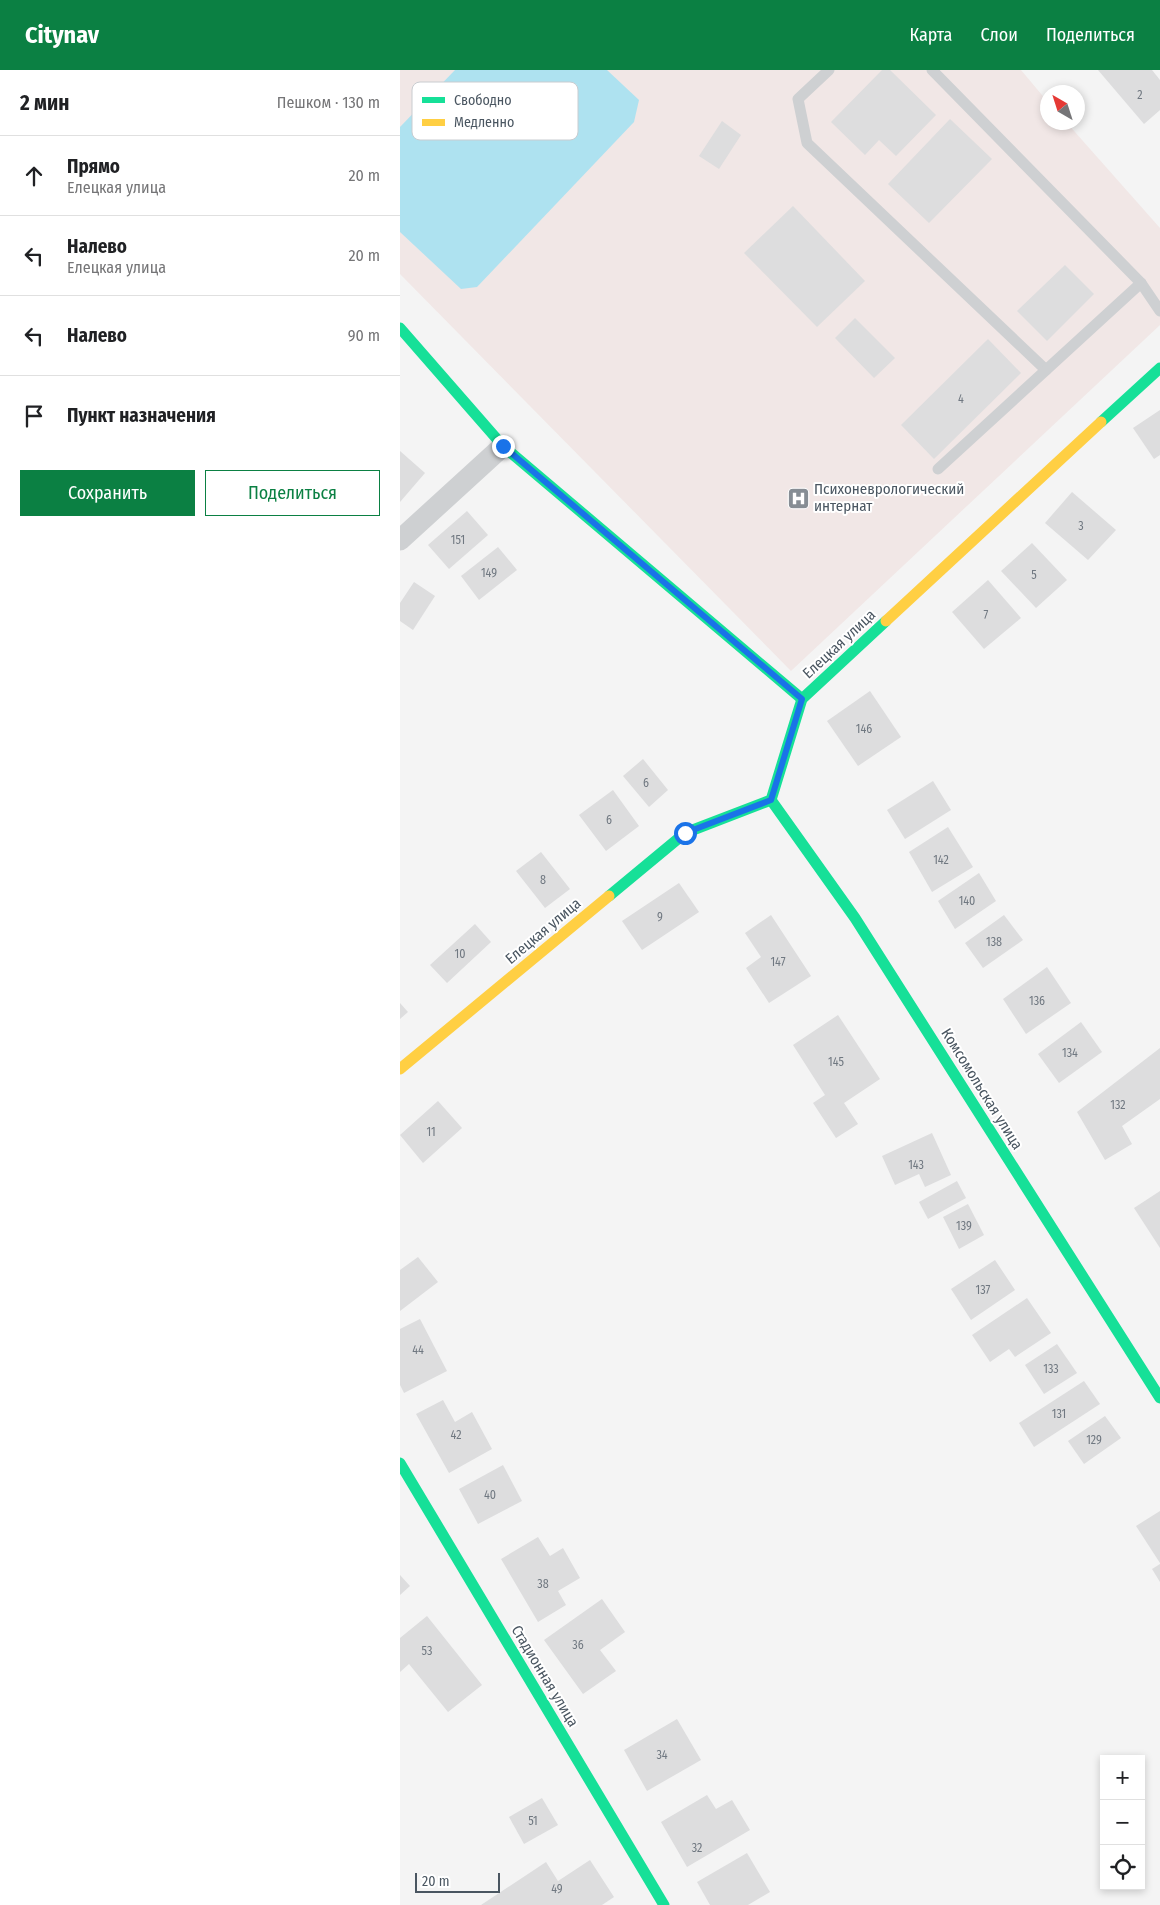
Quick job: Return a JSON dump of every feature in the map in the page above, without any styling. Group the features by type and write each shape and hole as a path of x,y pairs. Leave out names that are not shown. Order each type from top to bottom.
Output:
{"street":[{"path":"400,328 503,446 802,699"},
{"name":"Елецкая улица","path":"400,1069 685,833 771,800 802,699 1160,368"},
{"path":"400,540 503,446"},
{"name":"Комсомольская улица","path":"771,800 855,918 1160,1398"},
{"name":"Стадионная улица","path":"400,1463 664,1905"}],"lane":[{"path":"829,70 798,99 807,143 1046,370"},
{"path":"932,70 1141,283 1160,311"},
{"path":"938,470 1141,283"}],"shaded area":[{"name":"Психоневрологический интернат","path":"400,70 1021,70 1040,93 1040,130 1073,130 1160,228 1160,325 791,671 400,274"}],"water":[{"path":"455,70 607,70 639,100 634,122 477,287 461,289 400,232 400,127 412,115 412,140 578,140 578,82 443,82"}],"building":[{"path":"882,70 890,70 936,115 896,156 879,140 865,155 831,122"},
{"path":"1098,70 1152,70 1160,80 1160,110 1144,124"},
{"path":"950,119 992,159 929,223 888,184"},
{"path":"722,121 741,135 719,169 699,156"},
{"path":"793,206 865,281 817,327 744,253"},
{"path":"1065,265 1094,294 1047,341 1017,311"},
{"path":"855,318 895,358 874,378 835,338"},
{"path":"988,339 1021,373 934,459 901,425"},
{"path":"1160,410 1160,455 1154,459 1133,428"},
{"path":"400,451 425,473 400,502"},
{"path":"1072,492 1116,530 1088,560 1045,523"},
{"path":"467,511 488,535 449,569 428,545"},
{"path":"1032,543 1067,580 1036,608 1001,571"},
{"path":"498,547 517,570 479,600 461,576"},
{"path":"988,580 1021,618 984,649 952,612"},
{"path":"414,582 435,596 413,630 400,621 400,603"},
{"path":"870,691 901,737 858,766 827,721"},
{"path":"643,759 668,790 649,807 623,776"},
{"path":"933,781 951,810 905,839 887,810"},
{"path":"613,790 639,826 606,851 579,815"},
{"path":"948,827 973,867 932,892 909,852"},
{"path":"541,852 570,889 545,908 516,871"},
{"path":"979,873 996,901 955,929 938,901"},
{"path":"679,883 699,912 642,950 622,921"},
{"path":"771,915 811,976 769,1003 746,968 761,957 745,933"},
{"path":"1004,915 1023,940 983,968 965,943"},
{"path":"475,924 491,942 447,983 430,965"},
{"path":"1047,967 1071,1003 1026,1034 1003,999"},
{"path":"400,1003 408,1012 400,1019"},
{"path":"838,1015 880,1079 844,1103 858,1124 836,1138 813,1103 825,1095 793,1045"},
{"path":"1081,1022 1102,1052 1059,1083 1038,1054"},
{"path":"1160,1048 1160,1099 1122,1126 1132,1144 1105,1160 1077,1112"},
{"path":"438,1101 462,1128 423,1163 400,1135"},
{"path":"932,1133 951,1175 925,1187 919,1174 895,1185 882,1156"},
{"path":"957,1181 966,1198 928,1219 919,1202"},
{"path":"1160,1191 1160,1248 1134,1208"},
{"path":"968,1204 984,1235 959,1249 943,1217"},
{"path":"418,1257 438,1282 400,1311 400,1270"},
{"path":"995,1260 1015,1290 971,1320 951,1289"},
{"path":"1027,1298 1051,1333 1015,1357 1009,1349 990,1362 972,1335"},
{"path":"420,1319 447,1371 404,1393 400,1385 400,1329"},
{"path":"1057,1344 1077,1373 1044,1394 1025,1365"},
{"path":"1084,1381 1100,1404 1034,1447 1019,1423"},
{"path":"443,1400 455,1422 472,1412 492,1449 449,1473 416,1414"},
{"path":"1105,1416 1121,1438 1084,1464 1068,1441"},
{"path":"503,1465 522,1501 478,1524 459,1489"},
{"path":"1160,1511 1160,1563 1136,1526"},
{"path":"538,1537 550,1556 563,1548 580,1578 558,1591 566,1605 538,1622 501,1559"},
{"path":"1160,1564 1160,1582 1152,1569"},
{"path":"400,1575 410,1586 400,1595"},
{"path":"602,1599 625,1632 600,1650 616,1671 583,1694 544,1640"},
{"path":"427,1616 482,1685 448,1712 409,1664 400,1672 400,1638"},
{"path":"677,1719 701,1760 647,1791 624,1750"},
{"path":"707,1795 716,1809 732,1800 750,1830 687,1867 661,1822"},
{"path":"542,1798 558,1825 524,1844 509,1817"},
{"path":"747,1853 770,1892 748,1905 710,1905 697,1882"},
{"path":"590,1860 614,1897 602,1905 481,1905 546,1862 558,1881"}],"traffic: fast":[{"path":"400,328 503,446 802,699"},
{"path":"1101,422 1160,368"},
{"path":"609,896 685,833 771,800 802,699 886,621"},
{"path":"771,800 855,918 1160,1398"},
{"path":"400,1463 664,1905"}],"traffic: slow":[{"path":"886,621 1101,422"},
{"path":"400,1069 609,896"}],"place":[{"name":"Психоневрологический интернат","path":"798,498"}],"route":[{"path":"503,446 802,699 771,800 685,833"}]}
